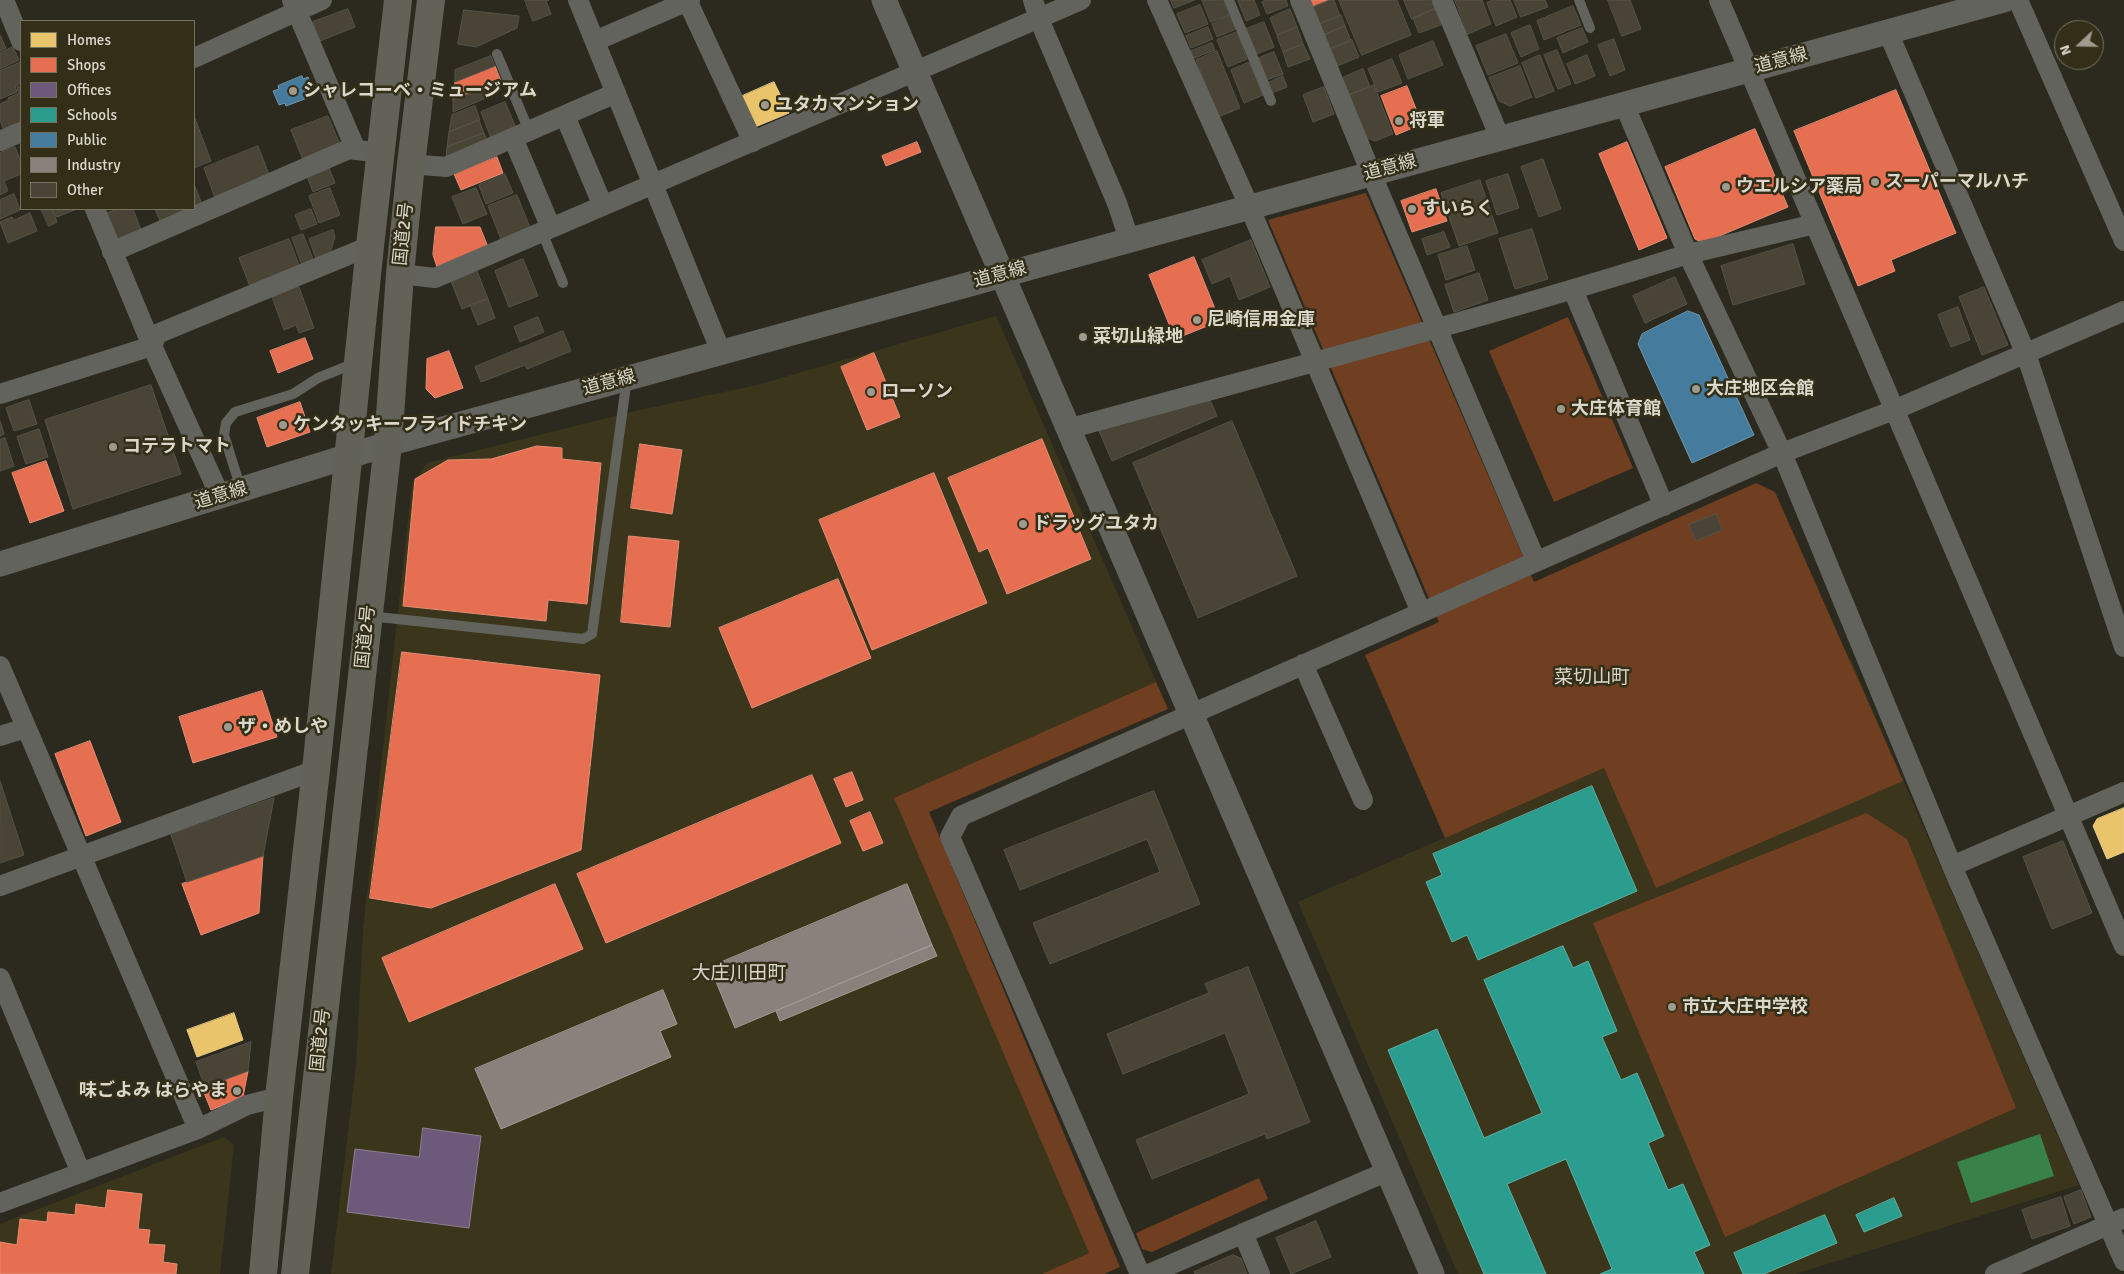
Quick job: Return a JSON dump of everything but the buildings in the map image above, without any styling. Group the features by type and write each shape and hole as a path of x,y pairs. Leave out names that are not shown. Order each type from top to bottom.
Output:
{"highway":[{"name":"国道2号","path":"264,1274 279,1097 316,770 370,246 368,152 398,0"},
{"name":"国道2号","path":"295,1274 388,444 400,274 431,0"}],"street":[{"path":"4,0 6,24 20,40"},
{"path":"294,5 322,0"},
{"path":"578,0 721,352"},
{"path":"595,41 688,0 753,142"},
{"path":"884,0 1432,1274"},
{"path":"400,274 435,278 915,71 1036,9 1081,0"},
{"path":"1157,0 1249,206 1421,612"},
{"path":"1300,0 1371,173 1536,561"},
{"path":"1442,0 1500,138"},
{"path":"1719,0 2124,946"},
{"name":"道意線","path":"0,564 388,444 2004,0"},
{"path":"2018,0 2124,241"},
{"path":"195,58 291,15 294,5"},
{"path":"294,5 368,152"},
{"path":"1036,9 1118,203 1129,239"},
{"path":"1888,32 2026,354 2124,647"},
{"path":"411,164 446,167 616,94"},
{"path":"1624,104 1688,254 1782,454 1952,866 2116,1221 2124,1261"},
{"path":"565,116 603,206"},
{"path":"0,141 20,132"},
{"path":"521,134 547,230"},
{"path":"112,252 349,149 368,152"},
{"path":"94,210 152,346 230,493"},
{"path":"1068,429 1438,329 1688,254 1815,224"},
{"path":"0,394 152,346 157,334 370,246"},
{"path":"1573,290 1664,506"},
{"path":"1140,1274 950,837 960,816 1782,454 1894,410 2124,310"},
{"path":"1303,664 1363,800"},
{"path":"0,666 198,1128"},
{"path":"0,736 26,728"},
{"path":"0,886 316,770"},
{"path":"1952,866 2124,792"},
{"path":"0,978 80,1173"},
{"path":"0,1203 198,1128 247,1105 279,1097"},
{"path":"1149,1274 1388,1171"},
{"path":"1995,1274 2116,1221"},
{"path":"1243,1233 1260,1274"}],"lane":[{"path":"1229,0 1271,101"},
{"path":"1578,0 1590,28"},
{"path":"497,54 521,134"},
{"path":"547,230 563,283"},
{"path":"230,493 224,435 226,422 235,412 293,394 318,378 359,362"},
{"path":"368,616 583,639 592,634 627,378"}],"shaded area":[{"path":"1366,193 1534,582 1756,483 1775,492 1903,781 1656,888 1604,768 1445,838 1365,655 1439,622 1268,220"},
{"path":"996,316 1156,682 894,798 1089,1253 1042,1274 331,1274 356,1066 363,930 412,484 427,463 635,411 757,385"},
{"name":"大庄体育館","path":"1568,317 1633,468 1554,502 1489,351"},
{"name":"市立大庄中学校","path":"1851,660 2079,1185 1795,1274 1458,1274 1298,902"},
{"path":"1156,682 1168,709 929,812 1120,1267 1104,1274 1042,1274 1089,1253 894,798"},
{"path":"1866,813 1907,839 2016,1108 1725,1237 1593,923"},
{"path":"2040,1134 2054,1176 1971,1203 1957,1162"},
{"path":"224,1137 234,1145 220,1274 0,1274 0,1224"},
{"path":"1259,1178 1268,1199 1152,1252 1142,1249 1136,1233"}],"place":[{"name":"シャレコーベ・ミュージアム","path":"293,91"},
{"name":"ユタカマンション","path":"765,105"},
{"name":"将軍","path":"1399,121"},
{"name":"スーパーマルハチ","path":"1875,182"},
{"name":"ウエルシア薬局","path":"1726,187"},
{"name":"すいらく","path":"1412,209"},
{"name":"尼崎信用金庫","path":"1197,320"},
{"name":"菜切山緑地","path":"1083,337"},
{"name":"大庄地区会館","path":"1696,389"},
{"name":"ローソン","path":"871,392"},
{"name":"大庄体育館","path":"1561,409"},
{"name":"ケンタッキーフライドチキン","path":"283,425"},
{"name":"コテラトマト","path":"113,447"},
{"name":"ドラッグユタカ","path":"1023,524"},
{"name":"ザ・めしや","path":"228,727"},
{"name":"市立大庄中学校","path":"1672,1007"},
{"name":"味ごよみ はらやま","path":"237,1091"}],"district":[{"name":"菜切山町","path":"1592,678"},
{"name":"大庄川田町","path":"739,974"}]}
